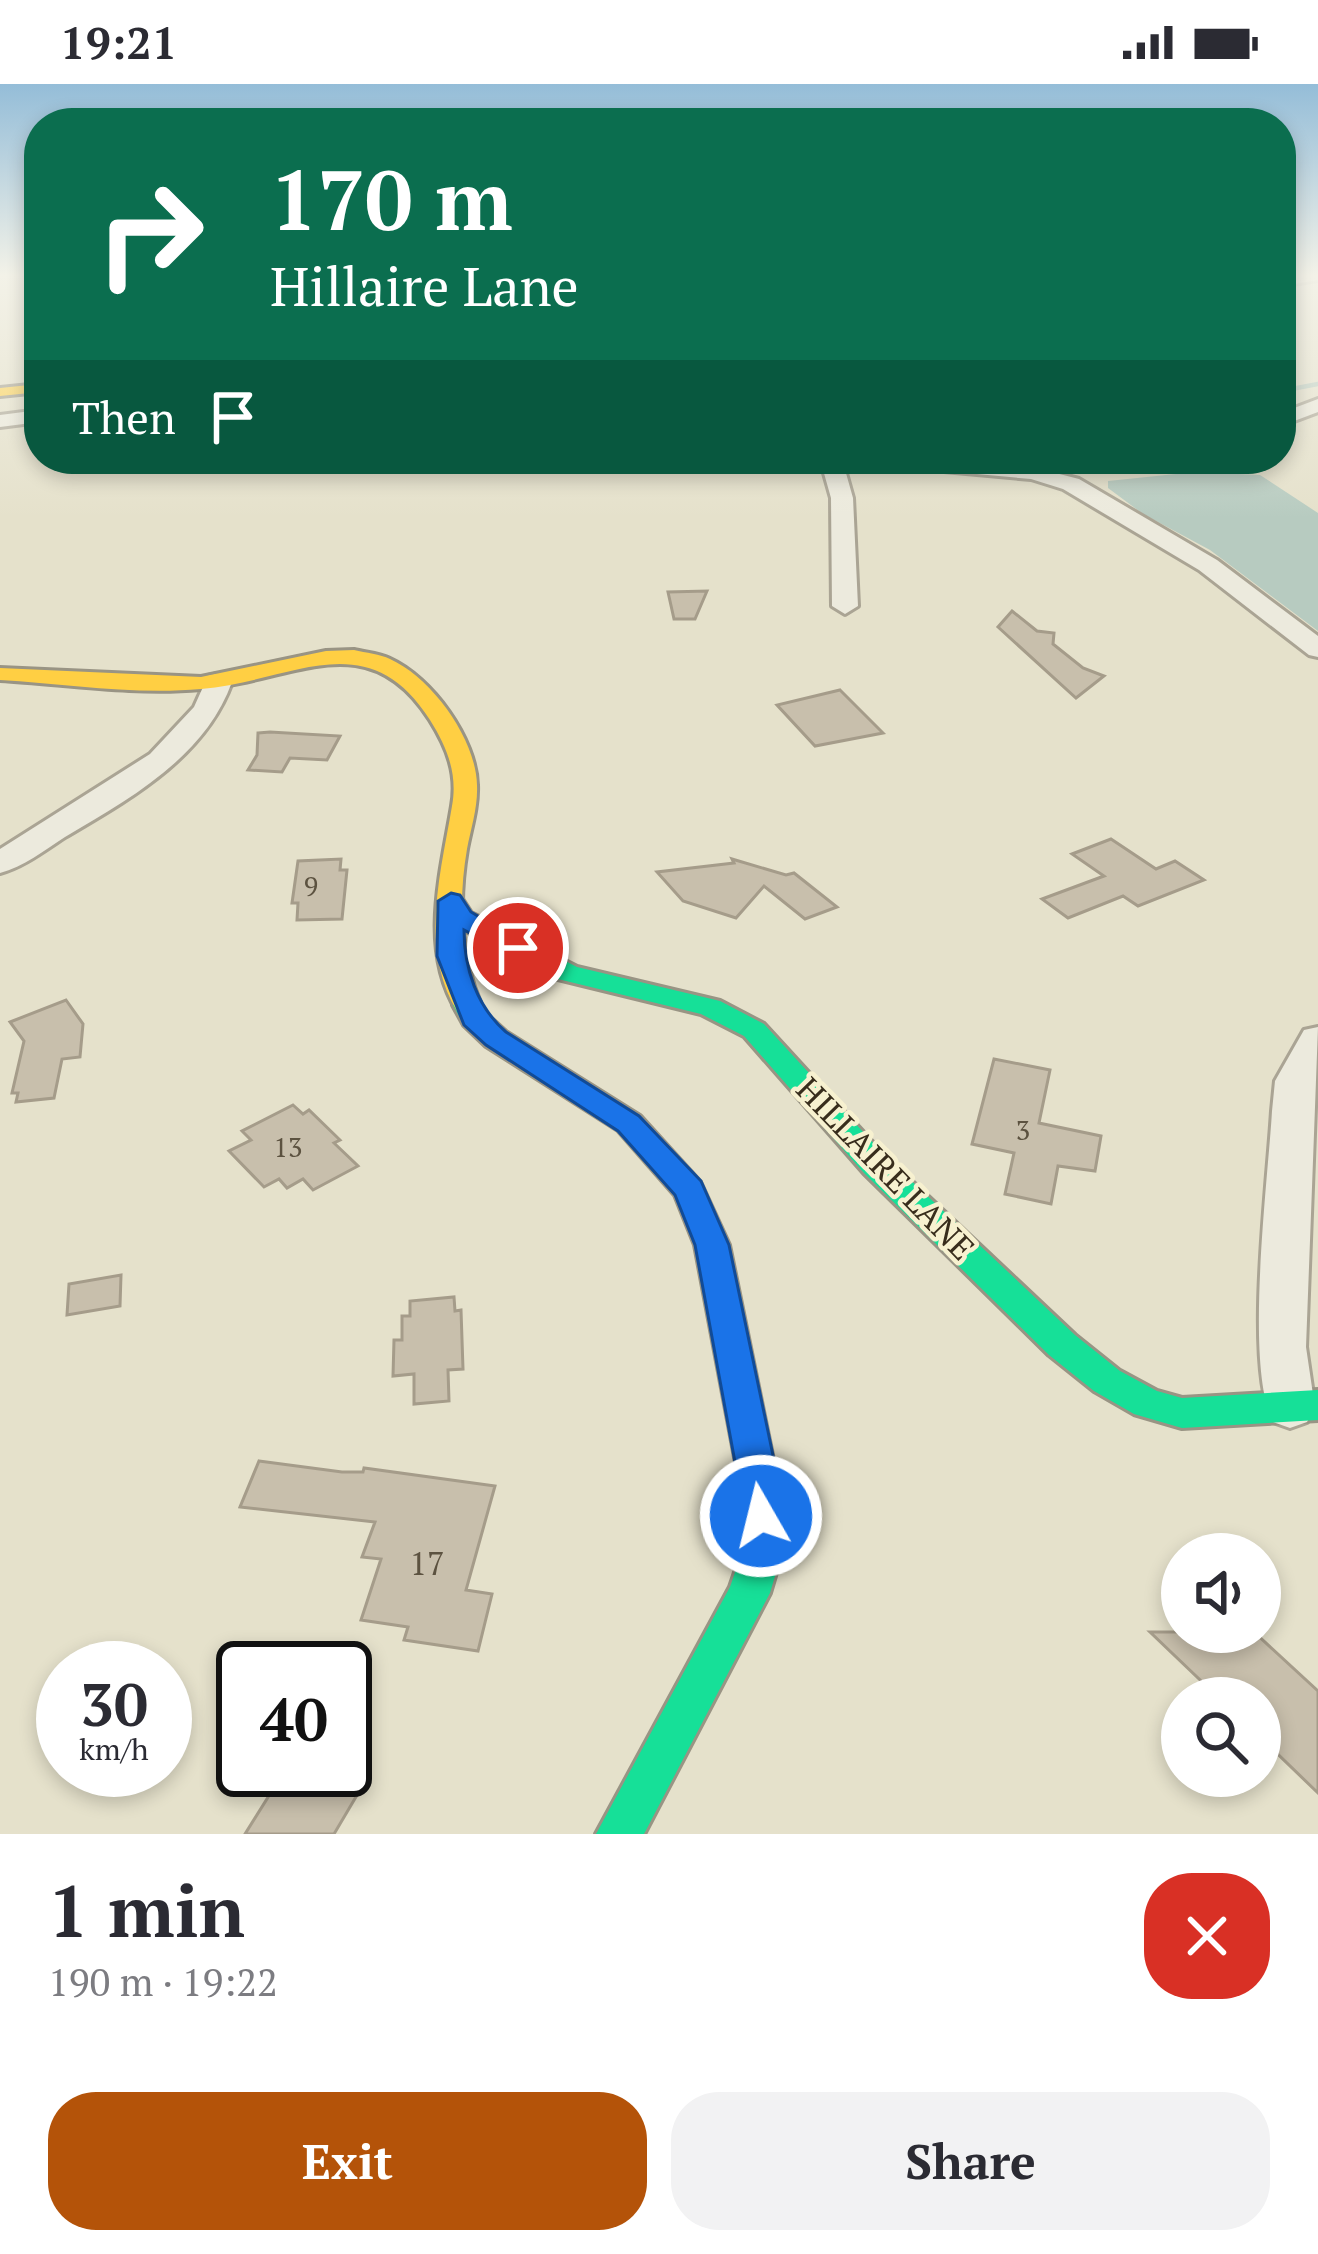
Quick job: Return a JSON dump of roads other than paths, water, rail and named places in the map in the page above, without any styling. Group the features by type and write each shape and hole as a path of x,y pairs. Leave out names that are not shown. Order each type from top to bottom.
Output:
{"street":[{"path":"835,474 842,497 844,606"},
{"path":"1036,474 1071,484 1208,565 1318,650"},
{"path":"0,674 218,682 333,655 368,656 405,673 443,718 465,765 466,790 451,901 450,956 474,1019 496,1039 628,1123 689,1190 712,1245 759,1484 763,1549 749,1593 619,1834"},
{"path":"0,863 171,753 196,728 215,698 218,682"},
{"name":"HILLAIRE LANE","path":"451,901 462,918 568,973 710,1007 754,1030 874,1165 1062,1345 1108,1381 1147,1402 1182,1413 1304,1407"},
{"path":"1304,1407 1282,1347 1295,1082 1318,1039"}],"waterway":[{"path":"1296,388 1318,384"}]}
